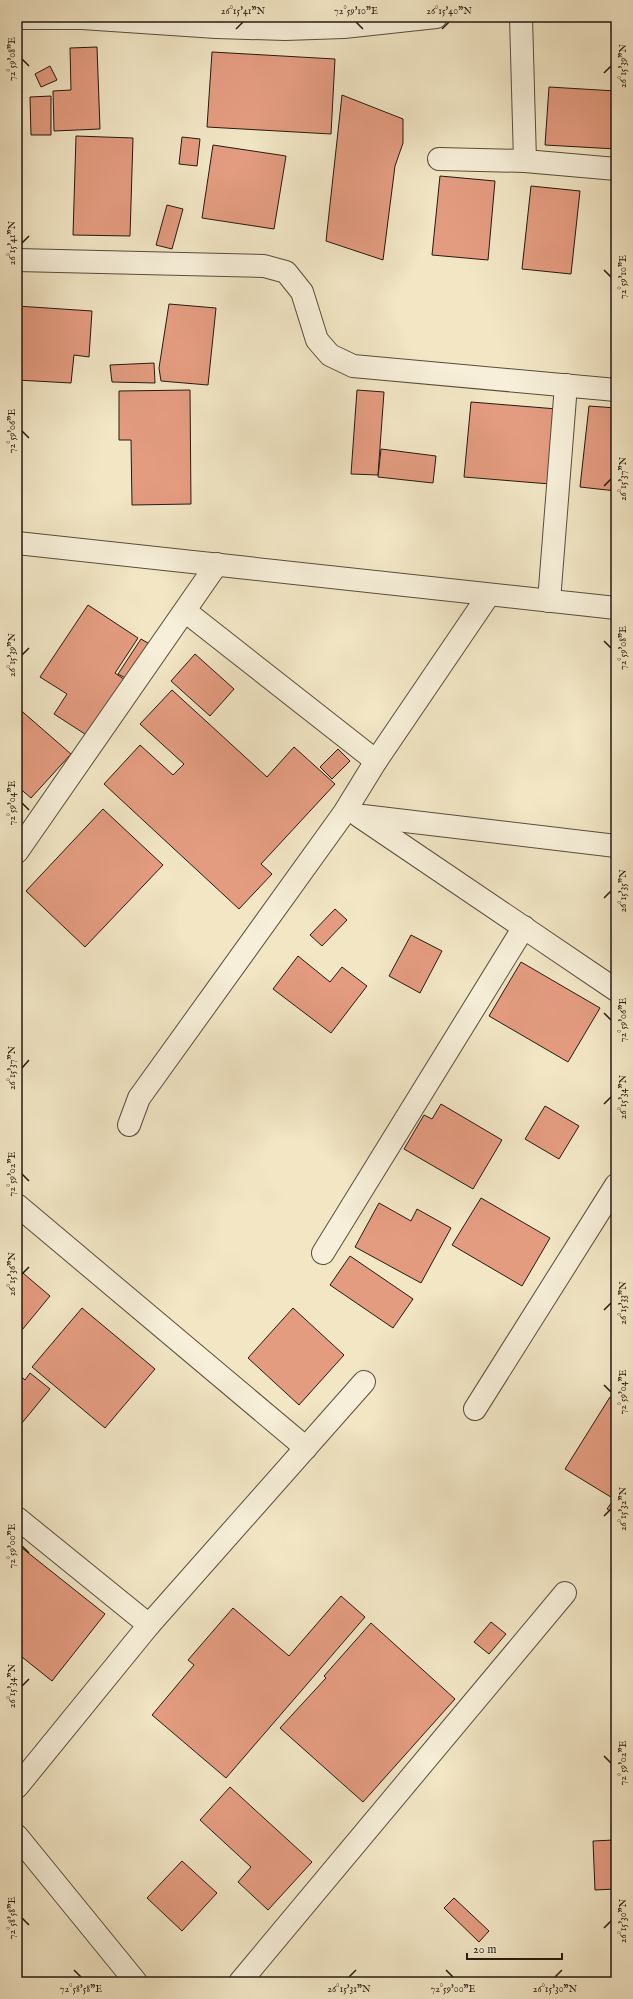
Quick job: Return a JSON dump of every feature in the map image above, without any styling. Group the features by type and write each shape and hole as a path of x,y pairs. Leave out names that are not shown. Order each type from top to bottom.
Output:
{"street":[{"path":"17,18 82,17 216,27 284,23 344,27 436,17"},
{"path":"521,17 525,161"},
{"path":"439,159 525,161 616,169"},
{"path":"17,260 264,266 286,272 302,292 317,340 330,355 354,366 616,390"},
{"path":"548,601 566,385"},
{"path":"17,543 217,564 488,596 616,608"},
{"path":"17,852 217,564"},
{"path":"129,1125 139,1098 352,814 376,760 488,596"},
{"path":"185,611 376,760"},
{"path":"352,814 616,846"},
{"path":"352,814 524,927 616,990"},
{"path":"323,1254 524,927"},
{"path":"475,1410 616,1185"},
{"path":"17,1205 306,1448"},
{"path":"17,1787 149,1625 364,1382"},
{"path":"17,1518 149,1625"},
{"path":"240,1982 565,1593"},
{"path":"17,1836 136,1982"}],"building":[{"path":"97,47 100,129 54,131 53,91 71,90 70,48"},
{"path":"212,52 335,59 331,134 207,127"},
{"path":"50,66 57,80 41,87 35,74"},
{"path":"549,87 616,91 616,149 545,145"},
{"path":"17,90 22,91 17,114"},
{"path":"342,95 403,119 403,143 395,166 383,260 326,241"},
{"path":"51,96 51,135 31,135 30,97"},
{"path":"76,136 133,138 130,236 73,235"},
{"path":"182,137 200,139 197,166 179,164"},
{"path":"213,145 286,156 274,229 202,218"},
{"path":"440,176 495,181 488,260 432,255"},
{"path":"531,186 580,191 571,274 522,269"},
{"path":"167,205 183,209 172,249 156,245"},
{"path":"169,304 216,308 208,385 161,381 159,368"},
{"path":"17,306 92,311 89,357 74,355 71,383 17,380"},
{"path":"154,363 155,383 112,382 110,365"},
{"path":"190,390 191,504 132,505 131,440 119,440 119,391"},
{"path":"357,390 384,392 378,475 351,474"},
{"path":"471,402 557,409 550,484 464,477"},
{"path":"589,406 616,408 616,491 580,487"},
{"path":"381,449 436,456 433,483 378,477"},
{"path":"88,605 138,638 115,673 125,680 88,736 54,714 67,694 40,677"},
{"path":"141,639 153,646 131,681 118,674"},
{"path":"195,654 234,689 210,716 171,681"},
{"path":"172,690 267,777 294,747 335,784 261,864 272,874 239,909 104,784 140,745 173,775 184,764 140,724"},
{"path":"17,707 71,754 31,798 17,786"},
{"path":"338,749 350,761 332,779 320,767"},
{"path":"103,809 163,865 85,947 26,891"},
{"path":"335,909 347,920 322,946 310,935"},
{"path":"411,935 442,951 420,993 389,976"},
{"path":"298,956 330,982 342,967 367,986 331,1033 273,989"},
{"path":"521,962 600,1008 568,1062 489,1016"},
{"path":"441,1104 502,1140 473,1189 404,1149 424,1115 432,1119"},
{"path":"545,1106 579,1126 559,1159 525,1139"},
{"path":"481,1198 550,1238 522,1286 452,1245"},
{"path":"379,1203 411,1221 417,1209 451,1228 421,1283 355,1247"},
{"path":"350,1256 413,1299 393,1328 330,1285"},
{"path":"17,1268 50,1296 17,1336"},
{"path":"82,1308 155,1369 105,1428 32,1367"},
{"path":"293,1308 344,1355 299,1405 248,1358"},
{"path":"17,1373 25,1380 30,1373 50,1389 17,1429"},
{"path":"610,1397 616,1401 616,1514 607,1509 614,1499 565,1469"},
{"path":"17,1544 105,1614 52,1681 17,1653"},
{"path":"341,1596 365,1617 226,1778 152,1715 194,1665 188,1660 233,1608 289,1656"},
{"path":"491,1622 506,1634 489,1654 474,1642"},
{"path":"371,1623 455,1699 363,1802 280,1728 326,1678 324,1676"},
{"path":"230,1787 312,1862 268,1910 238,1882 251,1867 200,1820"},
{"path":"614,1840 616,1889 595,1890 593,1841"},
{"path":"182,1861 217,1893 182,1931 147,1898"},
{"path":"454,1898 489,1931 479,1942 444,1908"}]}
